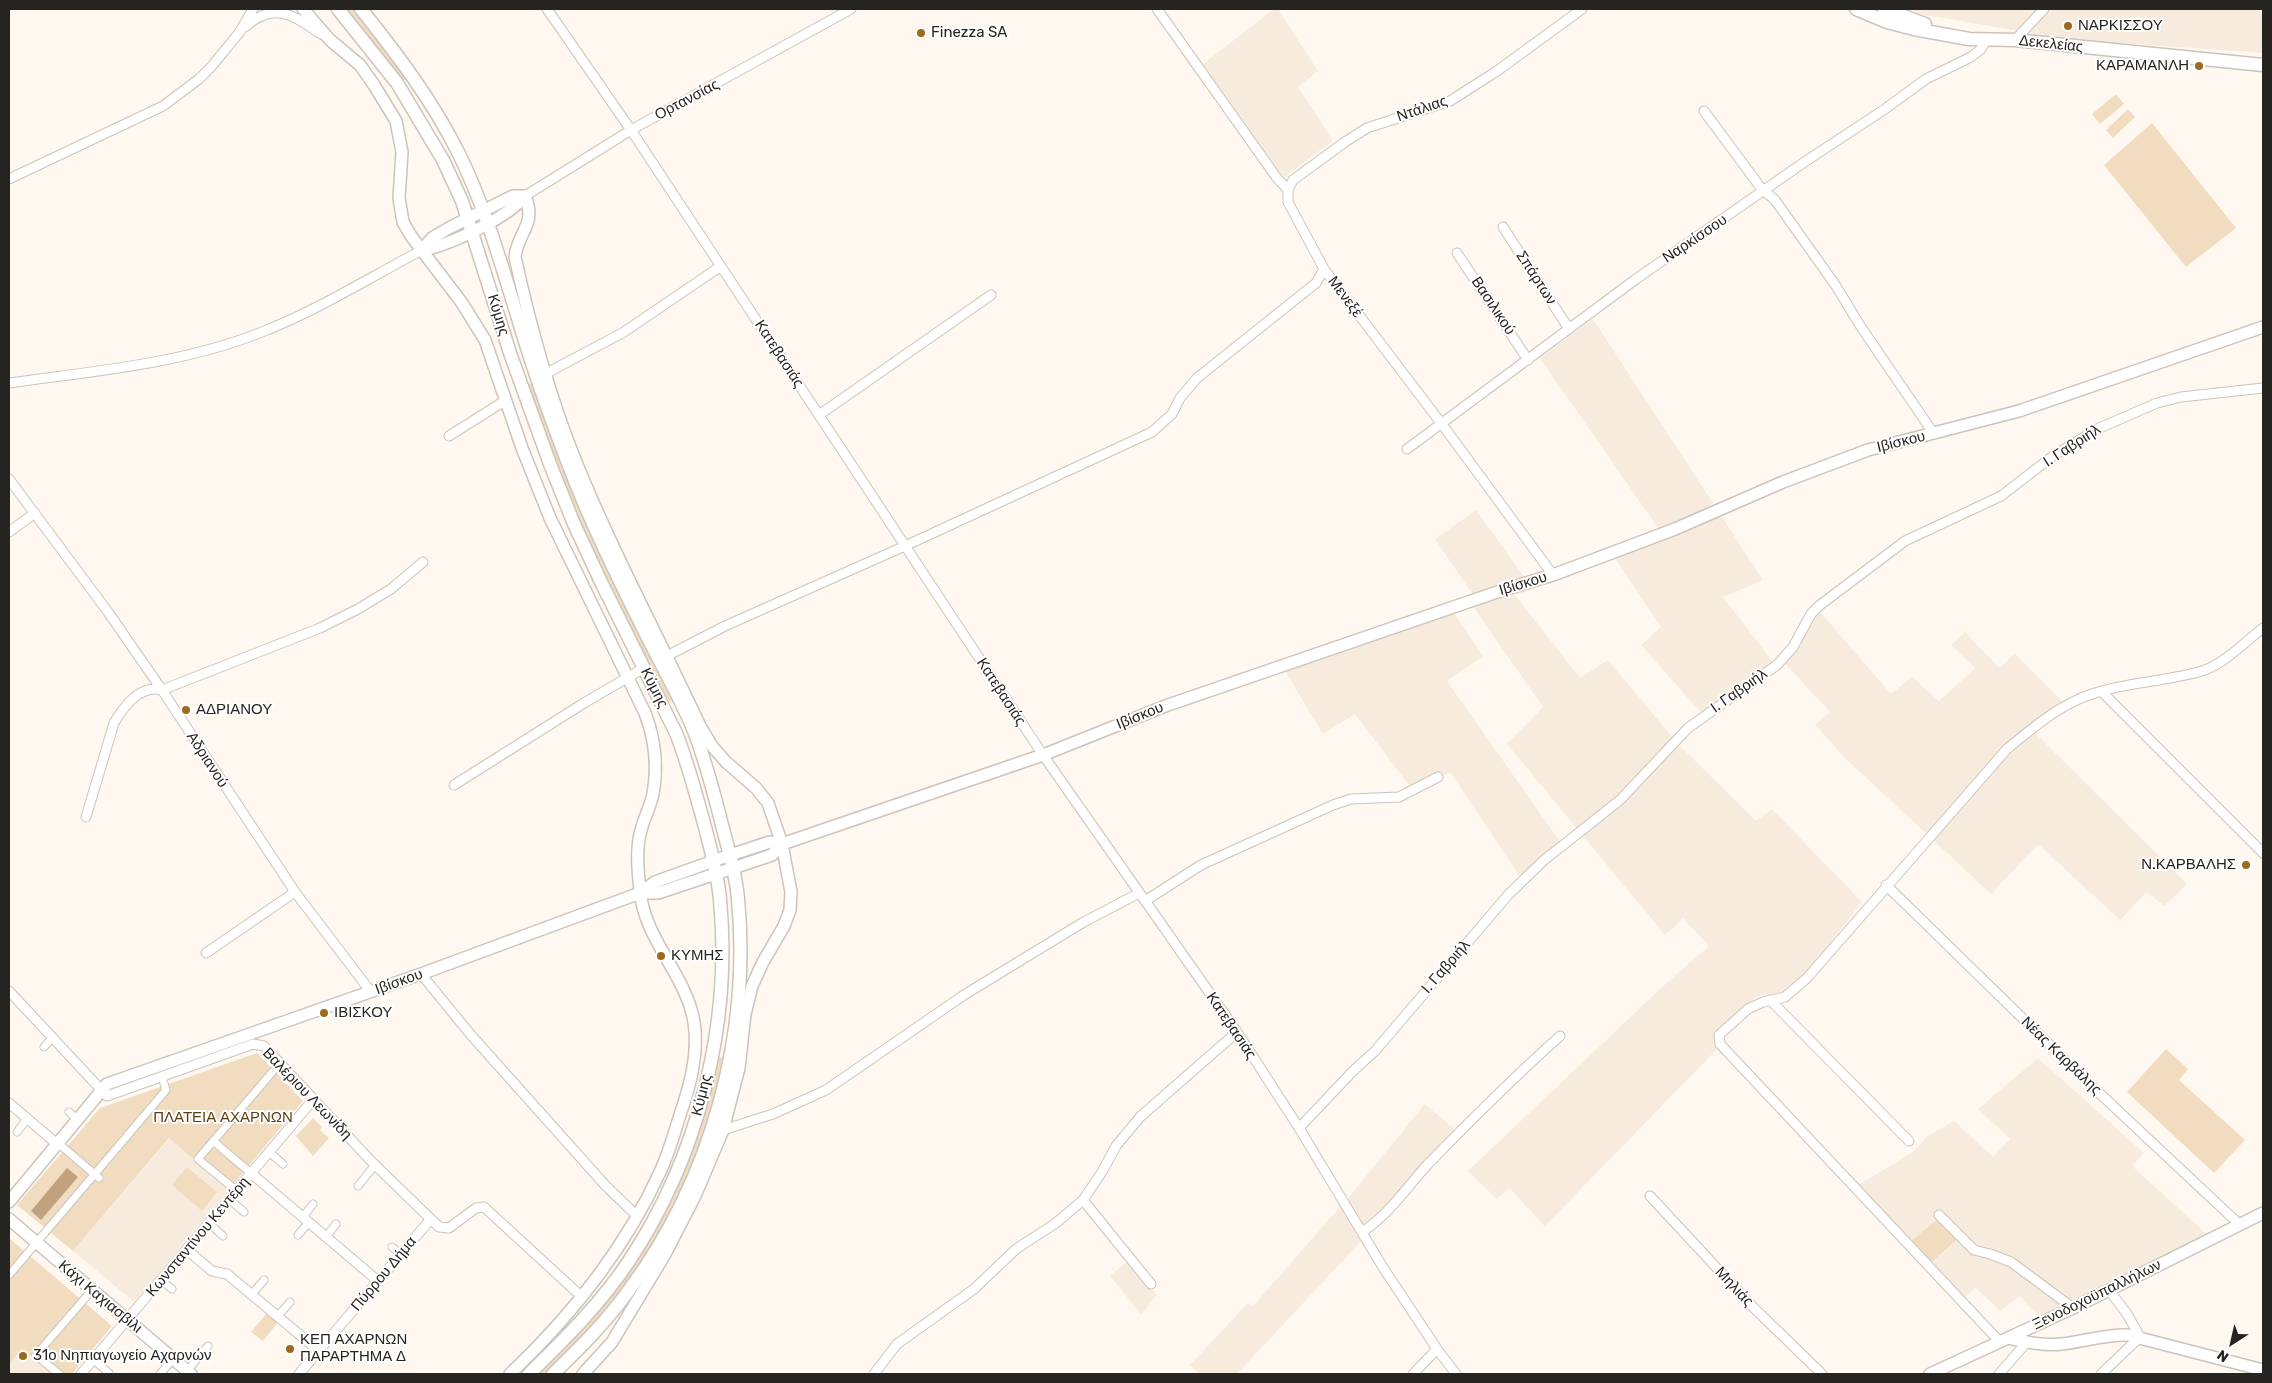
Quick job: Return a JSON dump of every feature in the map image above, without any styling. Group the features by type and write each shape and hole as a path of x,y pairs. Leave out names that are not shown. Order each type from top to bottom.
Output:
{"main road":[{"name":"Κύμης","path":"338,9 397,83 443,160 470,225 510,353 574,524 673,726 684,754 716,867 722,930 720,997 705,1090 686,1149 665,1196 630,1260 577,1325 529,1374"},
{"name":"Κύμης","path":"361,9 413,77 436,111 459,153 485,217 530,357 566,460 617,576 692,727 709,776 734,868 740,927 737,997 722,1094 706,1146 693,1180 645,1267 606,1319 554,1374"},
{"name":"Δεκελείας","path":"1856,9 1886,22 1914,29 1969,38 2015,40 2263,65"},
{"name":"Δεκελείας","path":"1884,9 1918,22 1988,38"}],"street":[{"path":"9,179 163,106 200,79 239,33 253,9"},
{"path":"302,9 330,40"},
{"name":"Κατεβασιάς","path":"547,9 631,130 1043,755 1237,1032 1299,1128 1362,1232 1437,1349 1456,1374"},
{"name":"Ορτανσίας","path":"525,196 631,130 851,9"},
{"name":"Μενεξέ","path":"1157,9 1277,178 1288,190 1288,202 1324,269 1441,423 1552,576"},
{"name":"Ντάλιας","path":"1288,190 1299,176 1367,128 1450,101 1497,71 1582,9"},
{"path":"2015,40 2044,9"},
{"path":"239,33 260,16 280,12 290,14 330,40 360,65 387,104 396,121 402,152 399,187 400,211 408,231 462,302 479,328 496,367 506,400 550,518 650,726 655,756 653,794 640,832 638,866 640,893 654,937 675,970 687,996 695,1038 685,1101 673,1142 661,1171 637,1216 610,1259 582,1297 510,1374"},
{"name":"Ναρκίσσου","path":"1407,449 1636,279 1926,79 1971,57 1980,50 1988,38"},
{"path":"1704,111 1775,200 1836,286 1861,327 1934,434"},
{"path":"9,383 160,361 261,333 296,318 422,250 432,238 470,225 485,217 512,196 525,196 529,206 530,220 516,248 515,257 536,347 570,447 632,587 700,726 712,746 726,762 756,788 768,803 782,844 790,892 790,910 784,926 763,962 752,986 745,1014 739,1068 723,1130 695,1196 664,1256 612,1342 583,1374"},
{"name":"Σπάρτων","path":"1503,227 1569,329"},
{"name":"Βασιλικού","path":"1457,253 1528,360"},
{"path":"546,374 624,332 721,266"},
{"path":"667,656 725,626 905,546 1160,426 1172,414 1180,398 1197,378 1316,283 1324,269"},
{"path":"819,414 991,295"},
{"name":"Ιβίσκου","path":"9,1202 107,1084 372,992 640,893 658,893 716,867 730,855 770,842 782,844 1043,755 1168,704 1503,590 1552,576 1674,529 1782,482 1868,450 2019,411 2263,327"},
{"name":"Ι. Γαβριήλ","path":"1299,1128 1353,1070 1375,1051 1508,895 1544,861 1620,800 1688,728 1777,665 1793,647 1811,614 1820,604 1905,541 2001,496 2053,456 2098,429 2157,403 2181,397 2263,388"},
{"path":"449,436 506,400"},
{"name":"Αδριανού","path":"9,479 108,612 162,690 294,892 372,992"},
{"path":"9,532 35,513"},
{"path":"86,817 109,739 119,714 140,692 154,688 162,690 320,628 351,613 391,589 423,562"},
{"path":"2263,628 2222,661 2205,670 2101,692 2078,700 2046,718 2006,748 1941,826 1886,885 1807,978 1785,997 1770,1000 1748,1009 1718,1035 1720,1044 2004,1340 2045,1345 2064,1344 2116,1334 2140,1337 2263,1370"},
{"path":"454,785 644,668"},
{"path":"2101,692 2263,853"},
{"path":"1145,901 1201,865 1333,805 1351,798 1399,797 1438,777"},
{"name":"Ιβίσκου","path":"716,867 734,868 772,855 782,844"},
{"name":"Νέας Καρβάλης","path":"1886,885 2096,1090 2239,1224"},
{"path":"206,953 294,892"},
{"path":"723,1130 773,1114 826,1090 964,995 1082,923 1140,893"},
{"path":"421,974 472,1035 605,1184 637,1216"},
{"path":"9,991 102,1091"},
{"path":"1770,1000 1909,1141"},
{"path":"874,1374 897,1344 974,1289 1016,1249 1056,1222 1083,1200 1102,1172 1116,1146 1140,1117 1237,1032"},
{"path":"1362,1232 1382,1218 1427,1165 1485,1104 1560,1036"},
{"path":"44,1047 52,1038"},
{"name":"Βαλέριου Λεωνίδη","path":"102,1091 107,1096 110,1096 253,1044 260,1045 266,1048 374,1165 430,1220 439,1227 449,1228 476,1208 488,1209 582,1297"},
{"path":"237,1191 198,1159 280,1063"},
{"path":"9,1275 36,1242 97,1176 166,1090 162,1077"},
{"name":"Κωνσταντίνου Κεντέρη","path":"81,1374 314,1100"},
{"path":"9,1104 97,1176"},
{"path":"68,1112 78,1120"},
{"path":"17,1132 27,1119"},
{"path":"214,1142 326,1237 343,1257 378,1281"},
{"path":"269,1152 283,1164"},
{"path":"358,1186 374,1165"},
{"name":"Μηλιάς","path":"1650,1196 1753,1307 1822,1374"},
{"path":"230,1200 244,1212"},
{"path":"1083,1200 1152,1284"},
{"path":"298,1235 313,1204"},
{"name":"Ξενοδοχοϋπαλλήλων","path":"1930,1374 2073,1308 2263,1213"},
{"path":"1939,1215 1974,1250 2011,1262 2073,1308"},
{"name":"Κάχι Καχιασβίλι","path":"9,1219 189,1372"},
{"name":"Πύρρου Δήμα","path":"299,1374 430,1220"},
{"path":"210,1224 223,1236"},
{"path":"326,1237 336,1224"},
{"path":"392,1247 401,1254"},
{"path":"187,1250 212,1271 228,1274 247,1295 278,1316 319,1351"},
{"path":"162,1280 172,1289"},
{"path":"247,1295 264,1280"},
{"path":"59,1374 36,1355 92,1290"},
{"path":"2109,1290 2128,1314 2140,1337"},
{"path":"278,1316 290,1302"},
{"path":"2101,1374 2140,1337"},
{"path":"1999,1374 2027,1342"},
{"path":"189,1372 208,1346"},
{"path":"1413,1374 1437,1349"},
{"path":"160,1374 173,1359"},
{"path":"94,1360 109,1373"}],"shaded area":[{"path":"1274,9 1278,9 1318,71 1298,87 1333,141 1284,177 1203,64"},
{"path":"1910,9 2260,9 2263,21 2263,53 2065,39 1920,14"},
{"path":"1593,319 1763,580 1723,597 1773,662 1702,714 1641,645 1661,627 1615,558 1665,538 1540,358"},
{"path":"1476,510 1533,589 1515,595 1580,678 1608,660 1679,745 1756,821 1772,809 1862,902 1809,970 1784,994 1757,996 1716,1034 1718,1048 1545,1226 1509,1188 1497,1199 1468,1171 1660,989 1709,946 1683,918 1665,935 1507,744 1543,707 1474,608 1480,605 1435,539"},
{"path":"1815,606 1891,694 1912,677 1939,701 1975,668 1951,645 1965,632 1999,668 2015,654 2069,708 2035,733 2187,884 2164,906 2147,892 2120,920 2038,844 1991,894 1846,759 1815,725 1830,712 1779,657 1790,645 1802,621"},
{"path":"1454,613 1483,656 1447,681 1561,843 1522,880 1450,772 1415,793 1355,714 1323,734 1285,671"},
{"path":"2038,1058 2144,1153 2132,1166 2210,1237 2042,1320 2020,1296 2000,1311 1976,1288 1957,1303 1925,1268 1958,1240 1905,1246 1852,1189 1913,1152 1928,1136 1954,1121 1993,1157 2010,1139 1978,1109"},
{"path":"1425,1104 1460,1134 1380,1217 1357,1232 1362,1240 1237,1374 1200,1374 1190,1365 1248,1303 1253,1306 1354,1191"},
{"path":"170,1138 229,1189 134,1302 73,1251"},
{"path":"67,1168 78,1177 41,1220 31,1211"},
{"path":"1129,1260 1157,1295 1141,1314 1110,1276"},
{"name":"31ο Νηπιαγωγείο Αχαρνών","path":"22,1349 52,1374 9,1374 9,1364"}],"green space":[{"path":"346,9 354,9 407,78 402,81"},
{"path":"2116,94 2124,104 2100,124 2092,114"},
{"path":"2128,109 2135,117 2113,138 2106,130"},
{"path":"2152,123 2236,228 2186,267 2104,165"},
{"path":"532,383 673,700 668,703 579,522 527,384"},
{"path":"2166,1049 2188,1069 2179,1080 2245,1140 2214,1173 2127,1092"},
{"name":"ΠΛΑΤΕΙΑ ΑΧΑΡΝΩΝ","path":"257,1053 303,1101 229,1189 169,1138 73,1251 17,1205 100,1108"},
{"path":"717,1057 723,1058 708,1118 687,1178 659,1235 625,1287 587,1332 546,1374 537,1374 672,1196 703,1119"},
{"path":"313,1118 322,1127 320,1130 329,1138 313,1156 296,1136"},
{"path":"187,1167 217,1192 202,1211 172,1185"},
{"path":"1938,1219 1958,1239 1925,1268 1905,1246"},
{"path":"9,1238 112,1326 72,1374 52,1374 22,1349 9,1364"},
{"path":"267,1313 278,1322 263,1341 251,1332"}],"place":[{"name":"ΝΑΡΚΙΣΣΟΥ","path":"2068,26"},
{"name":"Finezza SA","path":"921,33"},
{"name":"ΚΑΡΑΜΑΝΛΗ","path":"2199,66"},
{"name":"ΑΔΡΙΑΝΟΥ","path":"186,710"},
{"name":"Ν.ΚΑΡΒΑΛΗΣ","path":"2246,865"},
{"name":"ΚΥΜΗΣ","path":"661,956"},
{"name":"ΙΒΙΣΚΟΥ","path":"324,1013"},
{"name":"ΚΕΠ ΑΧΑΡΝΩΝ ΠΑΡΑΡΤΗΜΑ Δ","path":"290,1349"},
{"name":"31ο Νηπιαγωγείο Αχαρνών","path":"23,1356"}]}
